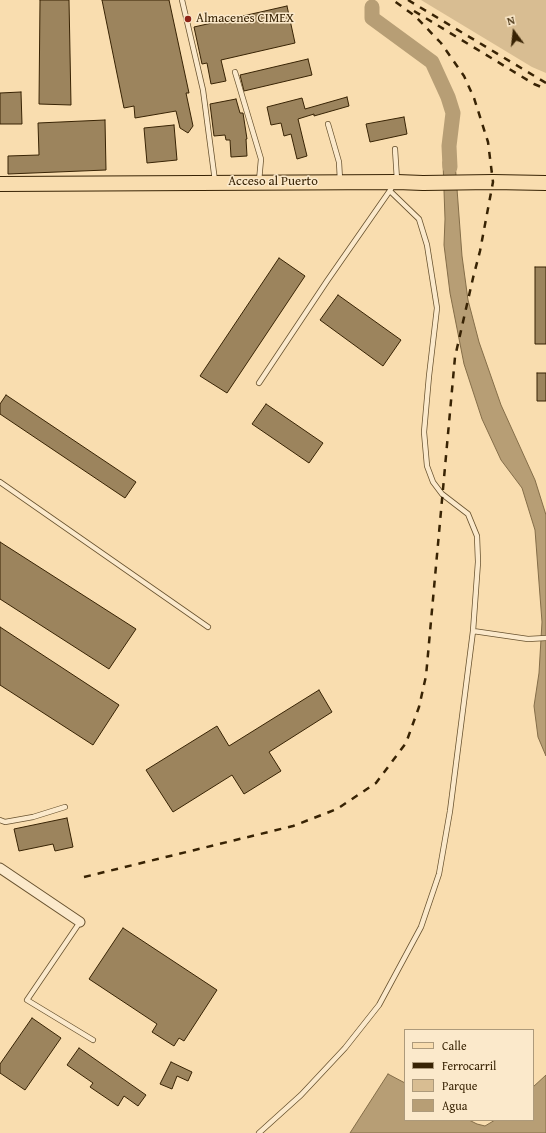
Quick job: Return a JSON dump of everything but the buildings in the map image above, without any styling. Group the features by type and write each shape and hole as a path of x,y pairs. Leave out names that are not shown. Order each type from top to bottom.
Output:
{"main road":[{"name":"Acceso al Puerto","path":"0,184 340,182 393,186 423,183 546,183"}],"street":[{"path":"0,868 80,922"}],"lane":[{"path":"182,0 203,90 215,183"},
{"path":"235,72 261,159 259,182"},
{"path":"328,124 339,162 340,182"},
{"path":"259,383 393,186 395,149"},
{"path":"259,1133 301,1095 345,1048 379,1005 420,927 439,874 450,811 473,631 478,562 477,536 468,514 442,494 433,482 427,466 424,432 437,308 427,245 419,219 393,186"},
{"path":"0,482 208,627"},
{"path":"473,631 528,639 546,638"},
{"path":"0,820 5,822 33,817 65,807"},
{"path":"80,922 27,1000 92,1040"}],"green space":[{"path":"421,0 546,0 546,73 532,67"}],"water":[{"path":"449,146 455,162 462,256 468,300 479,342 501,405 535,480 546,515 546,756 538,737 534,706 539,673 542,622 535,530 522,488 501,460 482,419 464,364 450,293 444,245 445,219 443,162"},
{"path":"388,1074 404,1082 404,1121 471,1121 485,1126 493,1121 534,1121 534,1086 546,1075 546,1133 350,1133"}],"waterway":[{"path":"372,7 372,18 432,62 448,97 453,113 449,146 450,167"}],"railway":[{"path":"84,877 293,826 337,809 376,783 406,743 419,707 426,676 455,357 480,251 493,182 488,142 474,98 464,76 441,43 415,16 393,0"},
{"path":"408,0 546,83"},
{"path":"414,11 534,84 546,89"}],"place":[{"name":"Almacenes CIMEX","path":"188,19"}]}
